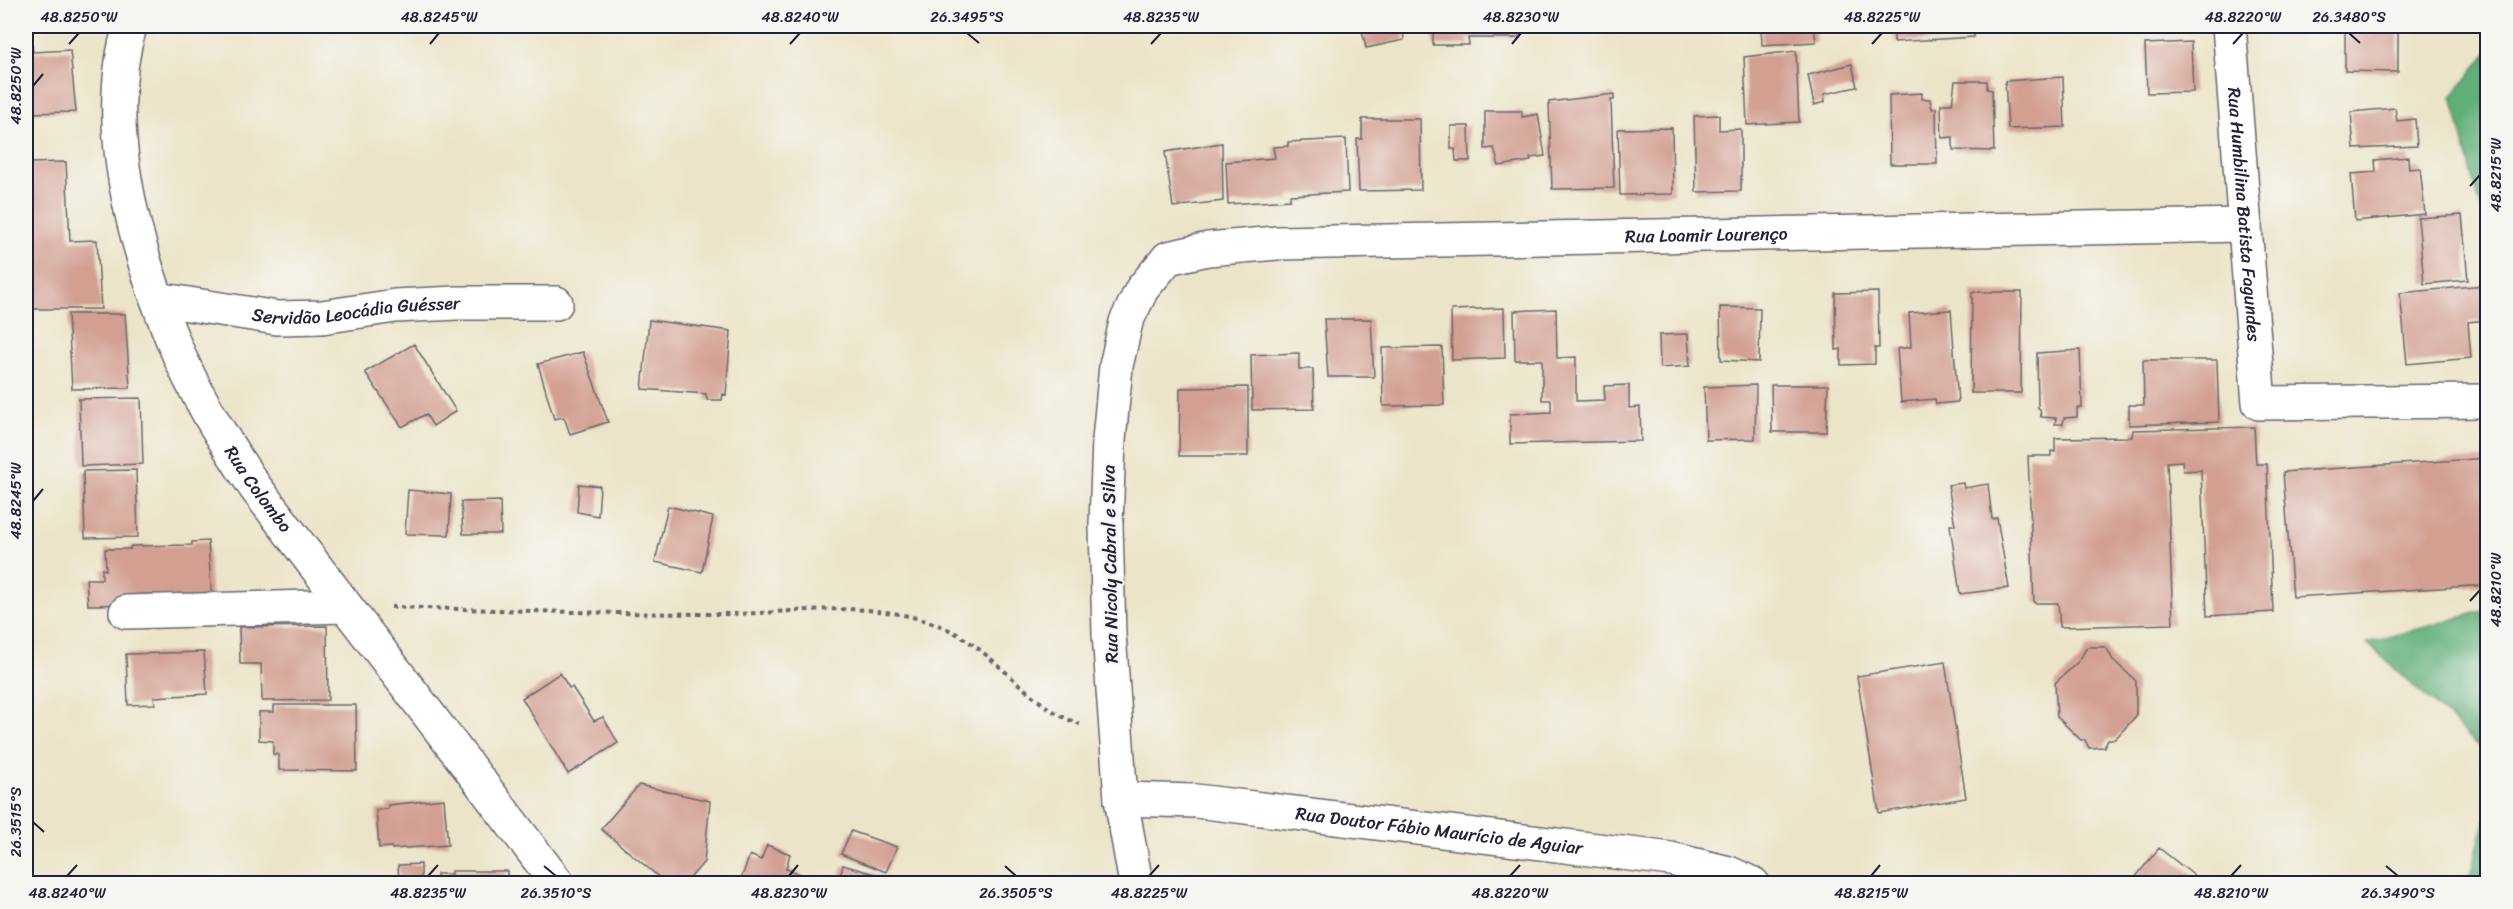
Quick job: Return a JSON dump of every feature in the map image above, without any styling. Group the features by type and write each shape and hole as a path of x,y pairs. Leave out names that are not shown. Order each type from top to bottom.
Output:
{"street":[{"name":"Rua Colombo","path":"130,26 123,48 121,87 120,124 124,171 137,230 173,342 224,439 255,488 558,884"},
{"name":"Rua Humbilina Batista Fagundes","path":"2229,26 2259,403 2487,401"},
{"name":"Rua Loamir Lourenço","path":"1168,258 1208,249 1277,243 2245,225"},
{"name":"Rua Nicoly Cabral e Silva","path":"1136,884 1121,799 1114,729 1106,525 1108,440 1116,366 1130,314 1142,289 1168,258"},
{"name":"Servidão Leocádia Guésser","path":"158,299 277,318 322,317 395,306 457,303 556,303"},
{"path":"126,612 345,606"},
{"name":"Rua Doutor Fábio Maurício de Aguiar","path":"1121,799 1196,801 1671,859 1729,873 1753,884"}],"path":[{"path":"345,606 725,614 829,608 896,613 938,624 977,647 1057,714 1078,724 1114,729"}],"green space":[{"path":"2487,53 2487,231 2452,97"},
{"path":"2488,610 2487,753 2367,643"},
{"path":"2487,814 2487,883 2468,883"}],"building":[{"path":"1361,26 1417,27 1403,29 1404,40 1366,48"},
{"path":"1429,26 1519,26 1519,38 1468,38 1469,45 1433,45 1433,32 1429,32"},
{"path":"1761,26 1814,26 1816,42 1762,45"},
{"path":"1894,26 1974,26 1974,37 1894,42"},
{"path":"2076,26 2121,26 2121,27 2077,31"},
{"path":"2345,31 2398,31 2398,72 2345,71"},
{"path":"2191,42 2193,92 2147,93 2145,44"},
{"path":"26,44 32,45 33,52 70,50 76,112 26,113"},
{"path":"1796,51 1799,122 1747,125 1744,57"},
{"path":"1852,64 1857,87 1824,94 1825,102 1814,105 1808,75"},
{"path":"2063,77 2065,127 2008,129 2005,81"},
{"path":"1955,81 1987,81 1987,89 1992,90 1994,151 1953,150 1953,137 1942,138 1941,104 1952,104"},
{"path":"1922,93 1922,99 1930,99 1932,109 1936,108 1937,164 1890,164 1889,95"},
{"path":"1614,94 1614,100 1611,100 1614,188 1552,189 1549,102"},
{"path":"2395,108 2397,121 2415,119 2417,146 2354,149 2351,112"},
{"path":"1485,111 1522,111 1522,117 1538,114 1545,156 1530,158 1531,161 1499,166 1494,148 1485,149"},
{"path":"1719,115 1719,130 1741,129 1741,191 1696,192 1694,116"},
{"path":"1362,119 1420,119 1421,190 1359,191 1357,139 1362,139"},
{"path":"1451,126 1469,126 1470,161 1456,161 1455,149 1451,149"},
{"path":"1672,128 1673,194 1620,195 1618,129"},
{"path":"1346,139 1348,192 1290,195 1290,200 1228,204 1226,162 1275,158 1273,147 1288,146 1288,142"},
{"path":"1222,143 1223,201 1173,207 1165,152"},
{"path":"2408,157 2409,169 2420,168 2425,214 2355,221 2351,174 2376,172 2375,160"},
{"path":"66,162 70,241 97,240 101,309 26,309 26,163"},
{"path":"2462,215 2468,280 2424,284 2418,218"},
{"path":"2484,285 2487,320 2468,322 2471,358 2407,364 2400,293"},
{"path":"1878,292 1879,348 1875,348 1875,364 1841,365 1841,349 1836,350 1835,293"},
{"path":"1972,292 2022,292 2021,393 1971,393"},
{"path":"1720,307 1760,308 1759,362 1721,360"},
{"path":"1504,308 1505,358 1452,360 1451,310"},
{"path":"1556,309 1557,358 1576,357 1576,401 1605,400 1604,386 1629,385 1629,408 1640,407 1641,441 1510,444 1510,414 1551,412 1551,400 1542,400 1542,360 1515,360 1514,311"},
{"path":"1951,310 1958,402 1936,404 1935,399 1901,402 1897,349 1911,347 1909,313"},
{"path":"68,314 125,314 130,388 72,389"},
{"path":"1324,319 1371,319 1374,377 1328,377"},
{"path":"649,320 731,331 726,395 723,394 722,400 707,400 706,394 642,389"},
{"path":"1688,334 1690,366 1660,368 1659,335"},
{"path":"414,344 456,411 433,426 426,414 402,427 365,372"},
{"path":"1442,347 1444,405 1383,406 1382,348"},
{"path":"2080,350 2082,407 2077,408 2077,417 2064,418 2063,424 2055,424 2056,418 2041,417 2038,408 2037,353"},
{"path":"583,352 608,422 570,434 564,417 554,419 538,364"},
{"path":"1299,353 1299,369 1313,369 1314,409 1252,410 1251,355"},
{"path":"2143,360 2217,360 2219,422 2129,425 2129,405 2144,405"},
{"path":"1756,385 1755,439 1706,440 1704,387"},
{"path":"1771,385 1828,385 1826,432 1772,432"},
{"path":"1248,387 1248,456 1179,456 1180,388"},
{"path":"141,398 143,464 81,466 79,399"},
{"path":"2254,427 2256,464 2267,464 2273,612 2207,616 2201,470 2183,471 2182,461 2167,462 2173,624 2060,627 2058,603 2034,603 2028,456 2051,456 2051,451 2055,452 2055,438 2132,437 2133,430"},
{"path":"2488,458 2488,585 2293,597 2283,472"},
{"path":"136,470 138,537 85,538 83,471"},
{"path":"1963,483 1964,488 1988,484 1992,519 1997,518 2009,588 1960,594 1950,525 1955,525 1948,485"},
{"path":"579,484 600,486 598,516 577,512"},
{"path":"408,490 451,494 449,535 405,534"},
{"path":"500,501 501,534 463,534 461,502"},
{"path":"668,506 713,517 702,572 655,562"},
{"path":"208,541 212,603 88,605 86,579 102,579 102,569 106,570 105,549 130,549 131,546 192,545 192,542"},
{"path":"327,626 328,700 262,701 261,664 240,664 239,627"},
{"path":"2087,647 2106,647 2113,660 2136,681 2136,716 2115,739 2108,739 2104,747 2089,748 2085,740 2081,740 2057,717 2055,683 2079,661"},
{"path":"204,652 207,694 154,697 155,704 128,705 126,654"},
{"path":"1945,662 1966,798 1879,813 1857,676"},
{"path":"560,673 594,721 603,717 618,743 568,774 522,698"},
{"path":"274,705 356,705 357,771 279,770 279,755 273,754 273,741 259,740 259,712 274,712"},
{"path":"639,785 710,801 704,862 685,884 674,884 669,879 666,883 601,829"},
{"path":"444,799 448,845 379,848 376,810 388,809 388,805"},
{"path":"851,831 897,847 886,872 841,854"},
{"path":"767,845 790,854 786,869 801,874 797,884 739,884 750,855 761,860"},
{"path":"2159,848 2205,884 2130,884"},
{"path":"421,864 421,884 399,884 398,865"},
{"path":"843,865 892,879 891,884 838,884"},
{"path":"451,871 507,871 507,884 437,884 437,874 451,874"}]}
